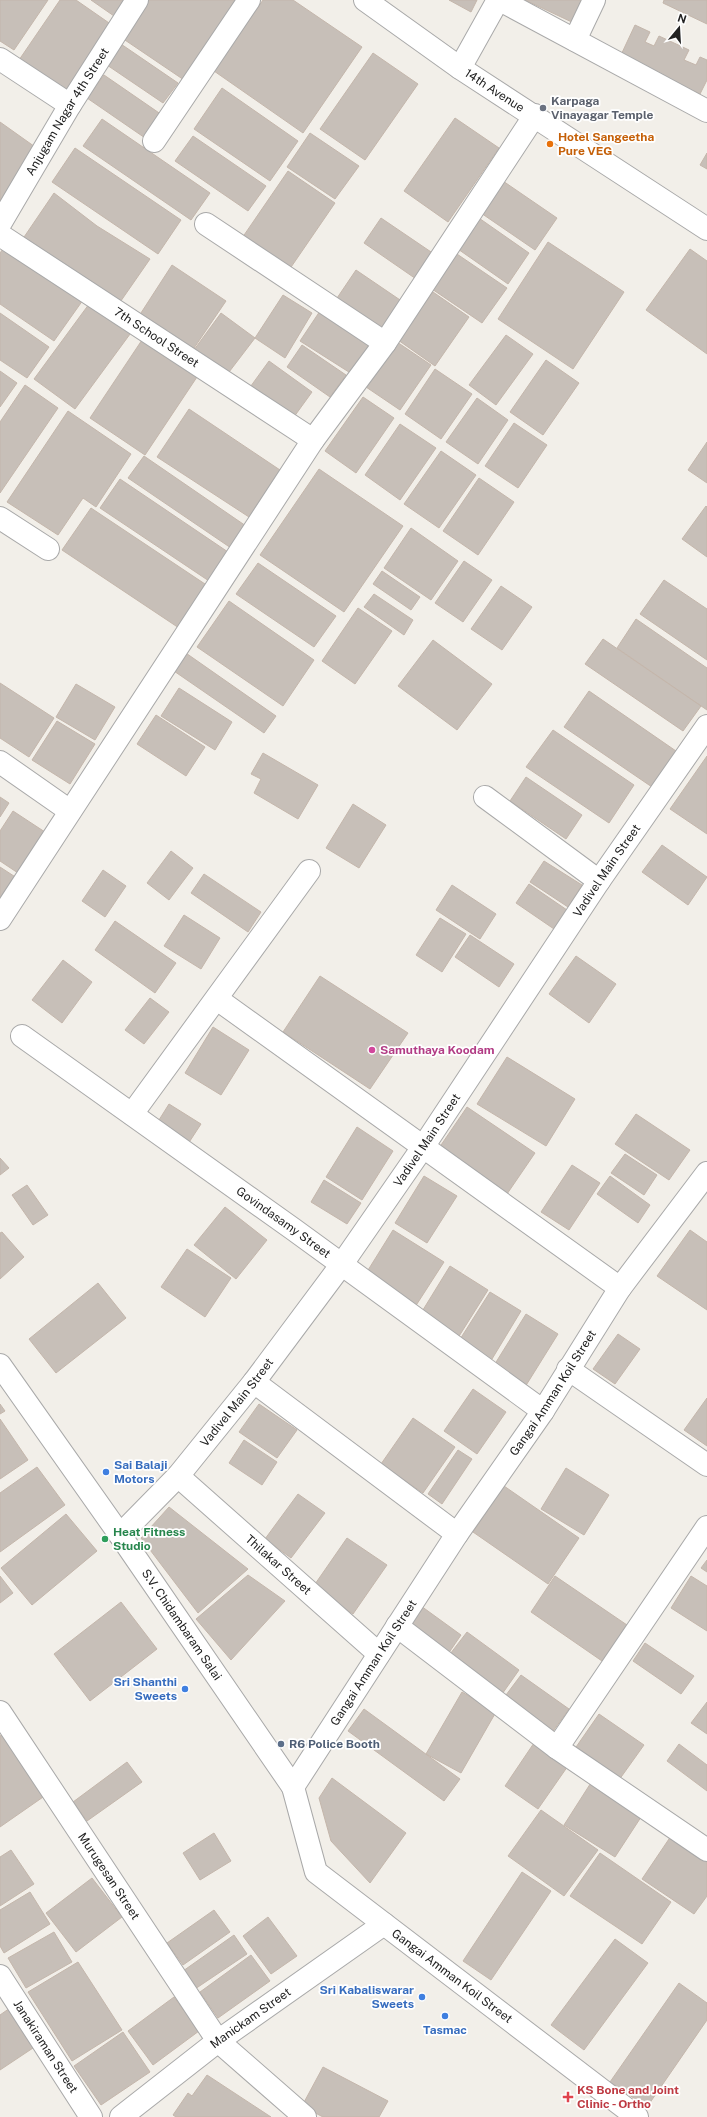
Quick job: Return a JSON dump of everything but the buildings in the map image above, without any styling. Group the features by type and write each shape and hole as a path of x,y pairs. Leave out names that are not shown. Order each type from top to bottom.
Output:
{"street":[{"name":"Anjugam Nagar 4th Street","path":"0,224 70,105 137,0"},
{"path":"154,141 249,0"},
{"name":"14th Avenue","path":"364,0 460,68 707,229"},
{"path":"460,68 499,0 707,111"},
{"path":"575,40 594,0"},
{"path":"0,59 70,105"},
{"path":"0,920 313,440 386,343 535,116"},
{"path":"206,224 386,343"},
{"name":"7th School Street","path":"0,235 313,440"},
{"path":"0,518 48,549"},
{"name":"Vadivel Main Street","path":"120,1535 178,1476 254,1382 342,1264 598,881 707,726"},
{"path":"0,762 70,811"},
{"path":"485,797 598,881"},
{"path":"132,1114 309,871"},
{"path":"217,999 620,1288"},
{"name":"Govindasamy Street","path":"22,1036 342,1264 543,1411"},
{"name":"Gangai Amman Koil Street","path":"637,2117 316,1872 293,1787 458,1534 543,1411 620,1288 707,1172"},
{"name":"S.V. Chidambaram Salai","path":"0,1365 120,1535 293,1787"},
{"path":"568,1369 707,1465"},
{"path":"254,1382 458,1534"},
{"name":"Thilakar Street","path":"178,1476 379,1654"},
{"path":"557,1748 707,1527"},
{"path":"397,1626 557,1748 707,1850"},
{"name":"Murugesan Street","path":"0,1712 218,2041 305,2117"},
{"name":"Manickam Street","path":"121,2117 218,2041 384,1924"},
{"name":"Janakiraman Street","path":"0,1976 91,2117"}],"place":[{"name":"Karpaga Vinayagar Temple","path":"543,108"},
{"name":"Hotel Sangeetha Pure VEG","path":"550,144"},
{"name":"Samuthaya Koodam","path":"372,1050"},
{"name":"Sai Balaji Motors","path":"106,1472"},
{"name":"Heat Fitness Studio","path":"105,1539"},
{"name":"Sri Shanthi Sweets","path":"185,1689"},
{"name":"R6 Police Booth","path":"281,1744"},
{"name":"Sri Kabaliswarar Sweets","path":"422,1997"},
{"name":"Tasmac","path":"445,2016"},
{"name":"KS Bone and Joint Clinic - Ortho","path":"568,2097"}]}
